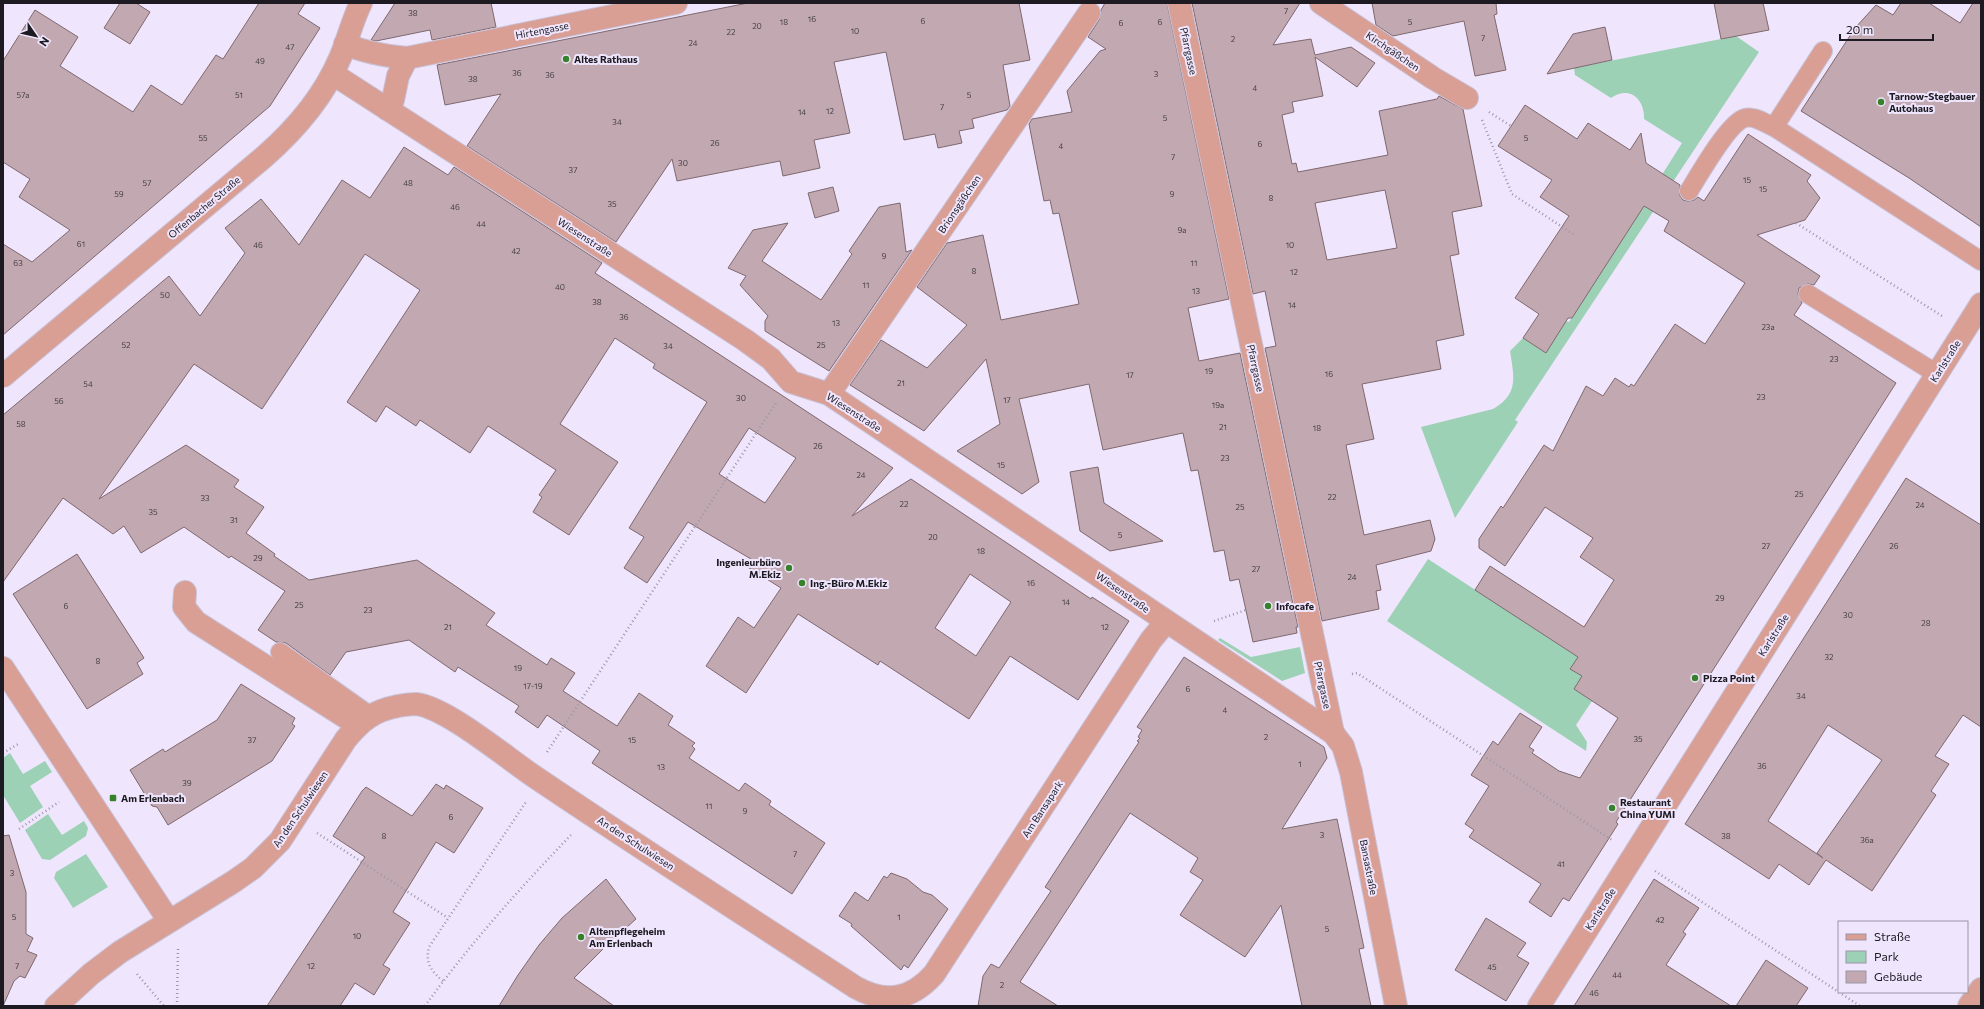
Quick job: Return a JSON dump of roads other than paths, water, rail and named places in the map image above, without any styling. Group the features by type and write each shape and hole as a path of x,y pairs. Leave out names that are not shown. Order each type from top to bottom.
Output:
{"street":[{"name":"Offenbacher Straße","path":"3,376 280,142 303,120 319,98 333,74 361,3"},
{"name":"Hirtengasse","path":"345,44 364,52 380,56 408,58 676,3"},
{"name":"Pfarrgasse","path":"1179,3 1333,733"},
{"name":"Kirchgäßchen","path":"1321,3 1433,78 1467,98"},
{"name":"Brionsgäßchen","path":"829,394 1089,13"},
{"path":"387,109 393,100 398,76 408,58"},
{"name":"Wiesenstraße","path":"333,74 750,344 771,359 791,382 829,394 1088,566 1166,622 1333,733"},
{"name":"Karlstraße","path":"1539,1006 1981,304"},
{"path":"185,592 184,607 196,622 364,720"},
{"name":"Am Bansapark","path":"914,992 925,984 934,974 1151,640 1166,622"},
{"path":"3,668 169,921 108,962 56,1006"},
{"name":"An den Schulwiesen","path":"169,921 233,882 268,855 280,841 346,739 364,720 383,709 416,704 435,710 455,721 535,777 855,987 868,994 884,997 898,997 914,992"},
{"name":"Bansastraße","path":"1333,733 1343,746 1351,772 1396,1006"},
{"path":"1969,1006 1981,989"}],"lane":[{"path":"1774,127 1823,51"},
{"path":"1689,191 1733,124 1746,117 1757,119 1774,127 1981,261"},
{"path":"1808,294 1937,374"},
{"path":"280,652 364,720"}],"place":[{"name":"Altes Rathaus","path":"566,59"},
{"name":"Tarnow-Stegbauer Autohaus","path":"1881,102"},
{"name":"Ingenieurbüro M.Ekiz","path":"789,568"},
{"name":"Ing.-Büro M.Ekiz","path":"802,583"},
{"name":"Infocafe","path":"1268,606"},
{"name":"Pizza Point","path":"1695,678"},
{"name":"Am Erlenbach","path":"113,798"},
{"name":"Restaurant China YUMI","path":"1612,808"},
{"name":"Altenpflegeheim Am Erlenbach","path":"581,937"}]}
